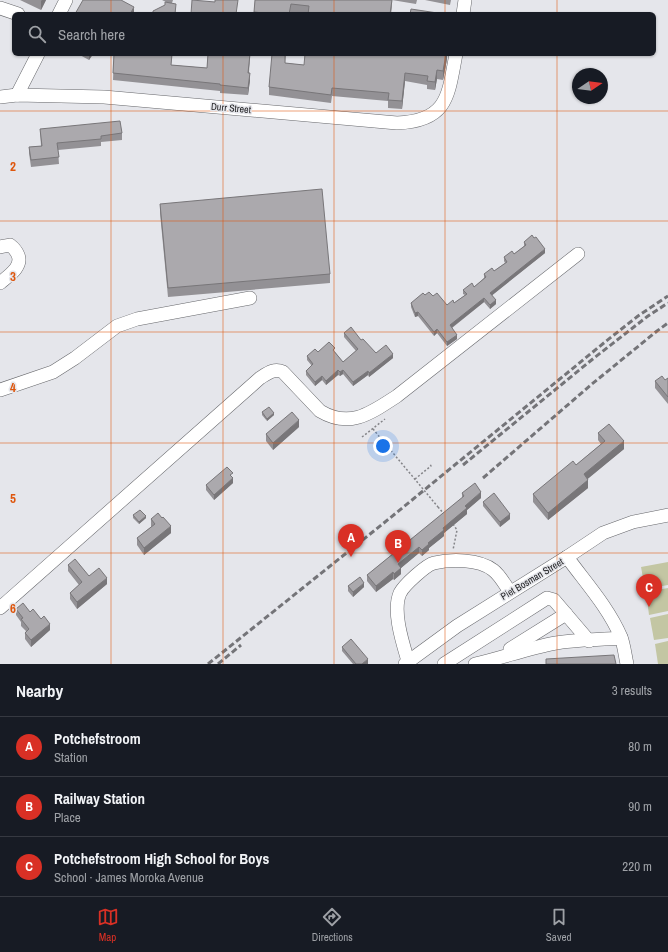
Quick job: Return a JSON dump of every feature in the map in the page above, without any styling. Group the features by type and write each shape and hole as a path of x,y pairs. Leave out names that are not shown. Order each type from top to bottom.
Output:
{"street":[{"path":"60,12 66,0"},
{"path":"463,12 465,0"},
{"path":"0,8 12,12"},
{"path":"17,95 37,56"},
{"name":"Durr Street","path":"0,97 17,95 104,97 397,123 413,123 436,112 444,103 449,93 456,56"},
{"path":"0,247 10,245 15,248 19,258 19,263 17,268 0,283"},
{"path":"0,608 260,378 270,371 277,369 284,372 320,411 327,415 337,419 351,419 362,416 376,410 397,396 578,254"},
{"path":"0,390 53,372 75,358 107,333 137,319 250,298"},
{"name":"Piet Bosman Street","path":"407,663 457,626 567,558 595,538 612,529 633,522 668,515"},
{"path":"567,558 600,600 614,623 621,638 627,664"},
{"path":"407,663 399,630 398,607 400,593 411,580 433,563 465,560 481,564 494,570 510,592"},
{"path":"444,664 547,598 554,600 589,641"},
{"path":"491,660 566,614"},
{"path":"475,664 558,642 621,638"}],"path":[{"path":"362,437 385,419"},
{"path":"373,428 445,515"},
{"path":"415,479 431,466 430,464"},
{"path":"449,520 458,530 450,562"}],"green space":[{"path":"668,562 668,585 645,589 641,567"},
{"path":"668,588 668,611 649,615 646,592"},
{"path":"668,614 668,638 654,640 650,618"},
{"path":"668,641 668,664 658,664 655,644"}],"building":[{"path":"83,0 121,0 134,7 131,12 76,12"},
{"path":"192,0 215,2 215,0 238,0 236,12 191,12"},
{"path":"255,0 392,0 390,12 308,12 309,6 291,4 289,12 254,12"},
{"path":"165,2 176,4 175,12 153,12 153,11 165,5"},
{"path":"411,9 431,12 410,12"},
{"path":"114,56 172,56 171,65 207,68 208,56 250,56 248,88 113,73"},
{"path":"272,56 285,56 285,63 304,65 305,56 446,56 443,71 437,70 435,82 427,81 428,76 405,73 402,101 388,100 389,93 332,88 331,95 269,87"},
{"path":"120,121 122,133 101,136 101,139 57,143 59,157 31,160 29,147 42,146 40,129"},
{"path":"322,189 330,274 168,288 160,204"},
{"path":"532,235 534,238 536,237 545,249 490,293 496,300 490,305 484,298 450,325 457,335 447,342 437,329 434,332 418,312 415,313 411,303 423,293 425,295 429,292 433,296 437,293 447,305 453,300 454,303 467,294 463,290 472,283 474,287 486,277 484,274 492,268 494,271 507,262 504,257 512,251 514,254 526,245 524,242"},
{"path":"351,327 361,340 363,339 376,353 386,345 393,354 369,373 368,371 353,382 343,370 340,372 338,370 326,381 322,376 315,382 306,371 313,364 307,356 315,349 318,352 329,342 335,348 333,350 343,362 358,349 344,333"},
{"path":"662,376 665,380 668,378 668,397 655,381"},
{"path":"269,407 274,413 267,419 262,412"},
{"path":"292,412 299,420 273,443 266,434"},
{"path":"609,424 624,441 584,474 588,480 548,513 533,494 573,461 576,465 605,441 598,433"},
{"path":"227,467 233,473 230,475 233,478 214,495 206,485"},
{"path":"475,483 481,492 465,506 467,508 443,528 444,530 422,550 419,547 398,564 401,568 394,574 393,572 376,586 367,575 464,496 462,493"},
{"path":"494,493 510,514 500,522 483,502"},
{"path":"140,510 146,516 139,522 133,515"},
{"path":"158,513 171,526 144,548 137,538 155,524 151,519"},
{"path":"75,559 89,576 99,568 107,578 77,602 70,593 82,582 68,565"},
{"path":"360,577 364,583 353,592 348,586"},
{"path":"23,603 30,612 33,609 41,619 44,616 50,624 31,640 25,633 29,629 21,619 23,618 16,609"},
{"path":"351,639 368,659 362,664 356,664 342,647"},
{"path":"614,655 616,664 546,664 546,659"}],"railway":[{"path":"208,664 390,518 605,342 638,316 668,296"},
{"path":"463,465 594,358 648,316 668,303"},
{"path":"483,478 592,384 668,323"},
{"path":"218,664 241,645"}],"place":[{"name":"Potchefstroom","path":"351,557"},
{"name":"Railway Station","path":"398,563"},
{"name":"Potchefstroom High School for Boys","path":"649,607"}]}
